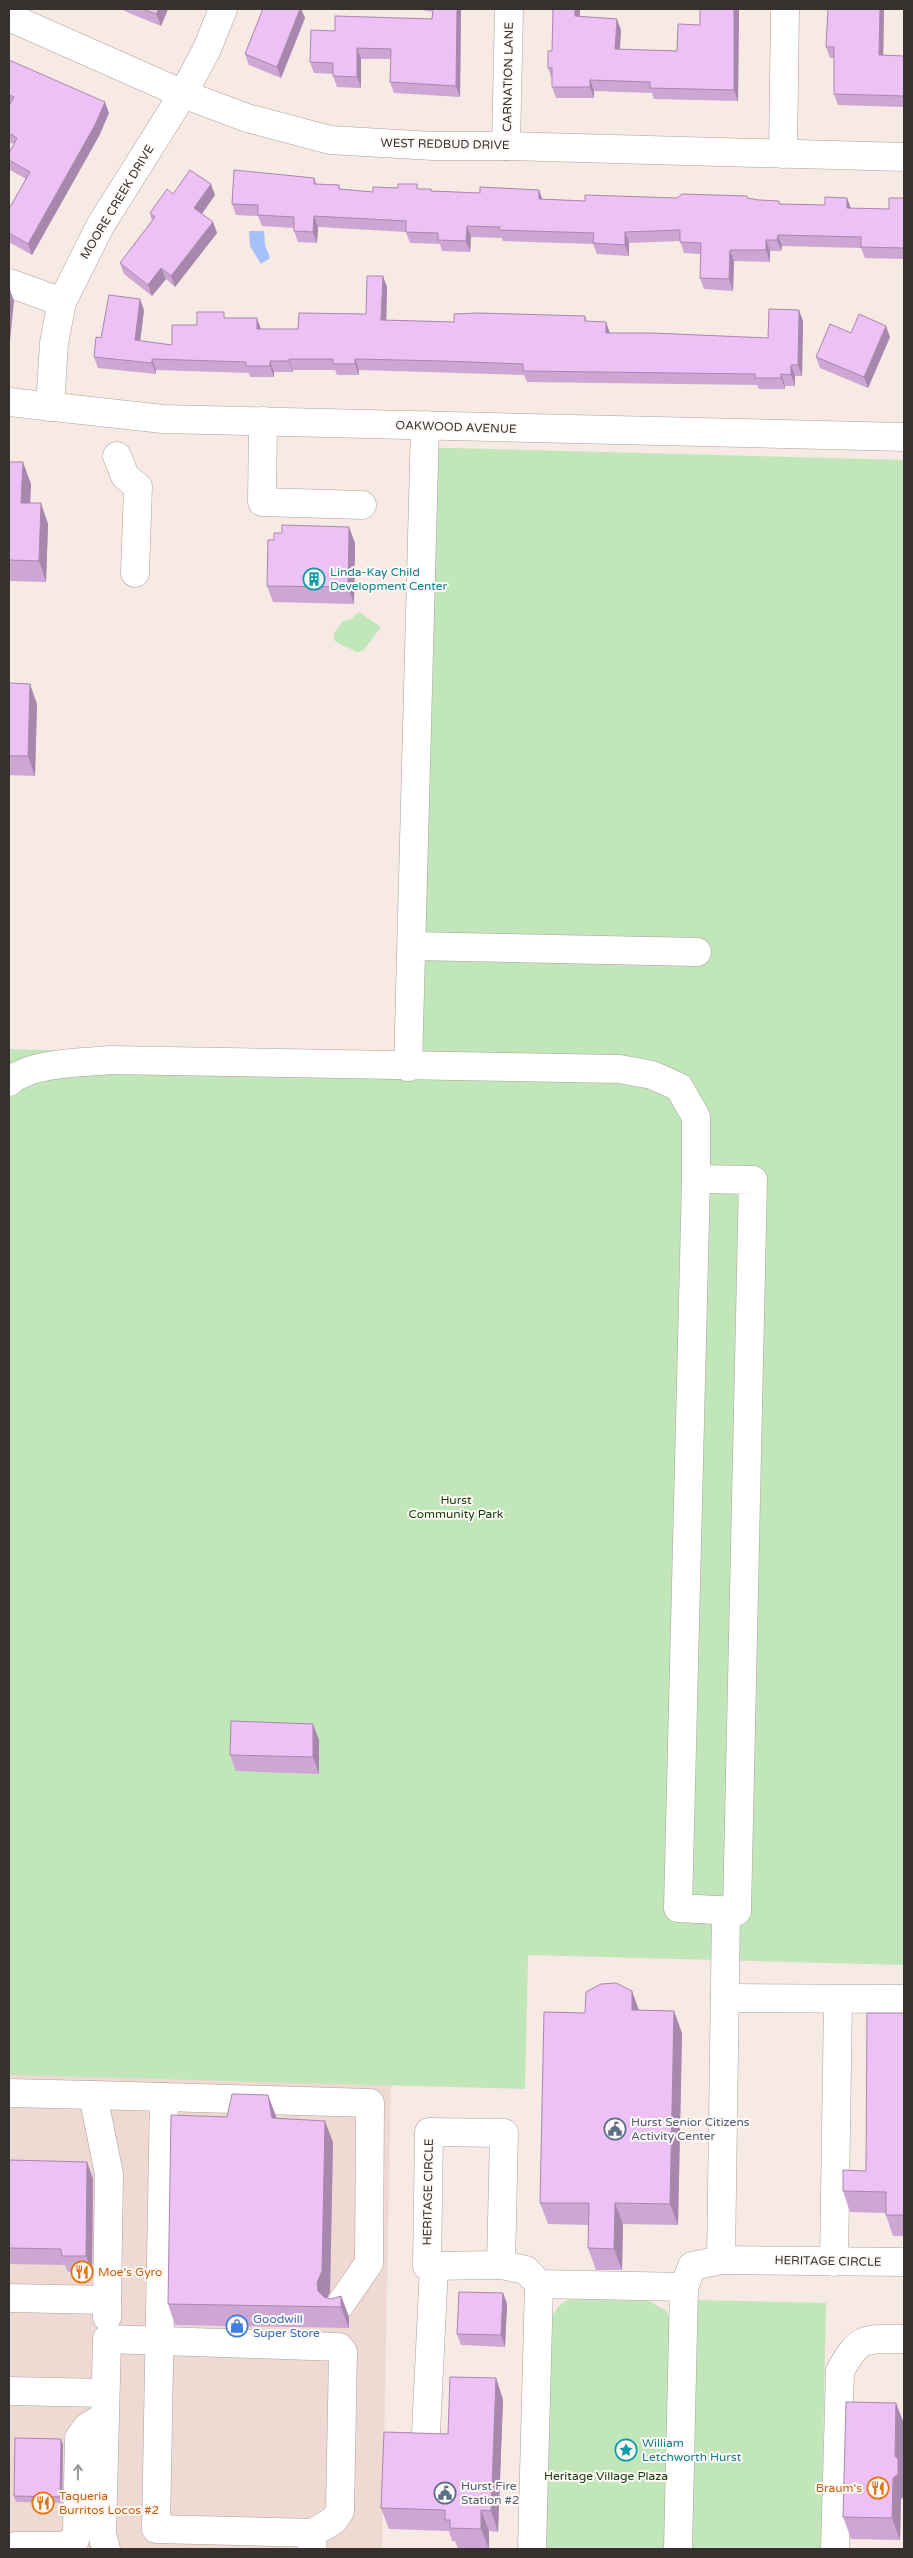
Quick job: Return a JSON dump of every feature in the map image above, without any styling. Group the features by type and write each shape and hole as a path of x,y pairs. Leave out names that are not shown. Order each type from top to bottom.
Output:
{"street":[{"name":"MOORE CREEK DRIVE","path":"50,407 54,343 62,302 100,226 183,94 207,49 224,9"},
{"name":"CARNATION LANE","path":"506,146 509,9"},
{"path":"782,154 785,9"},
{"name":"WEST REDBUD DRIVE","path":"9,17 183,94 247,118 330,140 433,146 506,146 904,157"},
{"path":"9,283 62,302"},
{"name":"OAKWOOD AVENUE","path":"9,402 163,419 426,425 571,431 904,434"},
{"path":"263,421 262,502 362,505"},
{"path":"408,1067 426,425"},
{"path":"117,456 125,476 138,487 135,573"},
{"path":"412,946 697,952"},
{"path":"10,1076 50,1065 110,1060 408,1067 620,1069 652,1075 679,1087 696,1117 698,1150 696,1179 678,1908 737,1911 753,1180 696,1179"},
{"path":"721,2260 726,1911"},
{"path":"725,1998 904,1999"},
{"path":"834,2262 838,1998"},
{"path":"9,2093 93,2095 164,2097 370,2103 369,2263 339,2327 343,2352 340,2511 334,2520 312,2541 156,2529 164,2097"},
{"path":"74,2549 104,2542 109,2174 93,2095"},
{"name":"HERITAGE CIRCLE","path":"434,2266 427,2266 429,2132 504,2133 501,2265"},
{"name":"HERITAGE CIRCLE","path":"678,2549 684,2287 692,2266 721,2260 904,2262"},
{"path":"426,2433 434,2266 501,2265 526,2270 539,2284 532,2549"},
{"path":"539,2284 684,2287"},
{"path":"9,2298 107,2300"},
{"path":"107,2339 160,2340 339,2327"},
{"path":"835,2549 840,2372 851,2351 866,2339 904,2339"},
{"path":"846,2549 848,2381 852,2366 860,2357 871,2353 904,2354"},
{"path":"9,2390 105,2405"},
{"path":"9,2549 16,2546 64,2546 74,2540 77,2531 79,2438 105,2405"}],"shaded area":[{"path":"9,2075 391,2085 382,2549 9,2549"}],"green space":[{"name":"Hurst Community Park","path":"411,447 904,460 904,1965 528,1955 525,2089 9,2075 9,1049 395,1059"},
{"path":"359,612 381,627 363,651 357,652 336,642 334,640 334,633 344,620 350,620"},
{"name":"Heritage Village Plaza","path":"570,2299 649,2301 666,2311 672,2323 665,2549 543,2549 549,2327 556,2310"},
{"path":"696,2300 826,2303 821,2549 691,2549"}],"water":[{"path":"249,231 264,231 265,245 270,258 261,264 250,246"}],"building":[{"path":"142,9 159,9 156,14"},
{"path":"263,9 300,9 277,67 245,54"},
{"path":"433,9 457,9 456,86 390,82 391,49 357,48 357,77 333,76 333,63 310,62 311,30 335,31 335,16 432,19"},
{"path":"553,9 575,9 575,16 617,19 615,49 677,51 678,24 700,25 700,9 734,9 734,90 650,88 650,82 590,80 590,87 552,87 552,68 548,68 548,51 552,51"},
{"path":"828,9 880,9 879,55 904,56 904,96 834,94 834,47 826,47"},
{"path":"9,60 105,102 95,125 28,244 9,233 9,209 30,172 9,160 9,153 17,138 9,133 9,106 14,97 9,95"},
{"path":"190,170 211,184 194,208 213,222 171,276 161,268 148,285 120,263 155,217 150,213 167,189 173,194"},
{"path":"234,170 314,178 314,184 339,185 339,189 373,192 373,187 398,188 398,184 417,184 417,189 431,189 431,191 480,193 480,187 539,190 539,199 585,201 585,195 677,198 682,194 747,196 747,198 759,200 779,201 779,204 825,205 825,197 847,198 847,208 889,209 889,198 904,198 904,248 861,247 861,237 778,235 777,240 766,240 766,250 730,250 729,279 700,278 701,243 680,242 680,230 625,232 625,245 593,243 594,233 499,230 500,227 467,226 466,241 438,240 438,233 406,232 406,221 314,216 313,232 294,231 294,217 258,215 258,205 232,204"},
{"path":"367,276 383,276 381,320 454,322 454,314 478,313 585,316 585,321 606,322 606,333 768,338 769,309 799,310 798,365 791,365 791,375 781,374 781,378 755,378 755,374 523,371 523,364 443,361 355,359 355,364 333,364 333,359 289,359 289,361 270,361 270,366 246,366 246,362 152,359 152,363 94,357 96,337 101,338 109,295 140,299 135,340 172,345 172,325 197,325 197,312 224,312 224,318 257,318 257,329 298,329 299,313 366,314"},
{"path":"859,314 886,326 864,377 816,357 830,324 851,333"},
{"path":"9,462 23,462 21,503 41,503 39,561 9,560"},
{"name":"Linda-Kay Child Development Center","path":"282,525 349,527 348,587 267,586 268,540 274,540 274,533 282,533"},
{"path":"9,683 30,684 28,756 9,756"},
{"path":"231,1721 313,1724 313,1757 230,1755"},
{"name":"Hurst Senior Citizens Activity Center","path":"616,1983 632,1991 632,2010 674,2011 670,2204 615,2203 614,2249 588,2248 589,2203 540,2203 544,2012 585,2013 586,1992 601,1984"},
{"path":"867,2013 904,2013 904,2215 886,2215 886,2192 843,2191 843,2170 866,2171"},
{"path":"232,2094 268,2095 272,2118 325,2121 322,2271 317,2283 318,2291 324,2297 331,2299 341,2296 341,2307 168,2304 171,2115 227,2117"},
{"path":"9,2160 87,2162 86,2256 62,2256 61,2249 9,2248"},
{"path":"459,2292 503,2293 501,2335 457,2334"},
{"name":"Hurst Fire Station #2","path":"450,2377 496,2378 491,2511 481,2510 481,2529 450,2528 450,2520 445,2520 445,2510 381,2508 384,2432 448,2434"},
{"name":"Braum's","path":"846,2402 896,2403 895,2456 898,2459 898,2475 893,2478 892,2518 843,2517"},
{"path":"15,2438 61,2439 60,2497 14,2496"}],"place":[{"name":"Linda-Kay Child Development Center","path":"314,579"},
{"name":"Hurst Senior Citizens Activity Center","path":"615,2129"},
{"name":"Moe's Gyro","path":"82,2272"},
{"name":"Goodwill Super Store","path":"237,2326"},
{"name":"William Letchworth Hurst","path":"626,2450"},
{"name":"Braum's","path":"878,2488"},
{"name":"Hurst Fire Station #2","path":"445,2493"},
{"name":"Taqueria Burritos Locos #2","path":"43,2503"}]}
